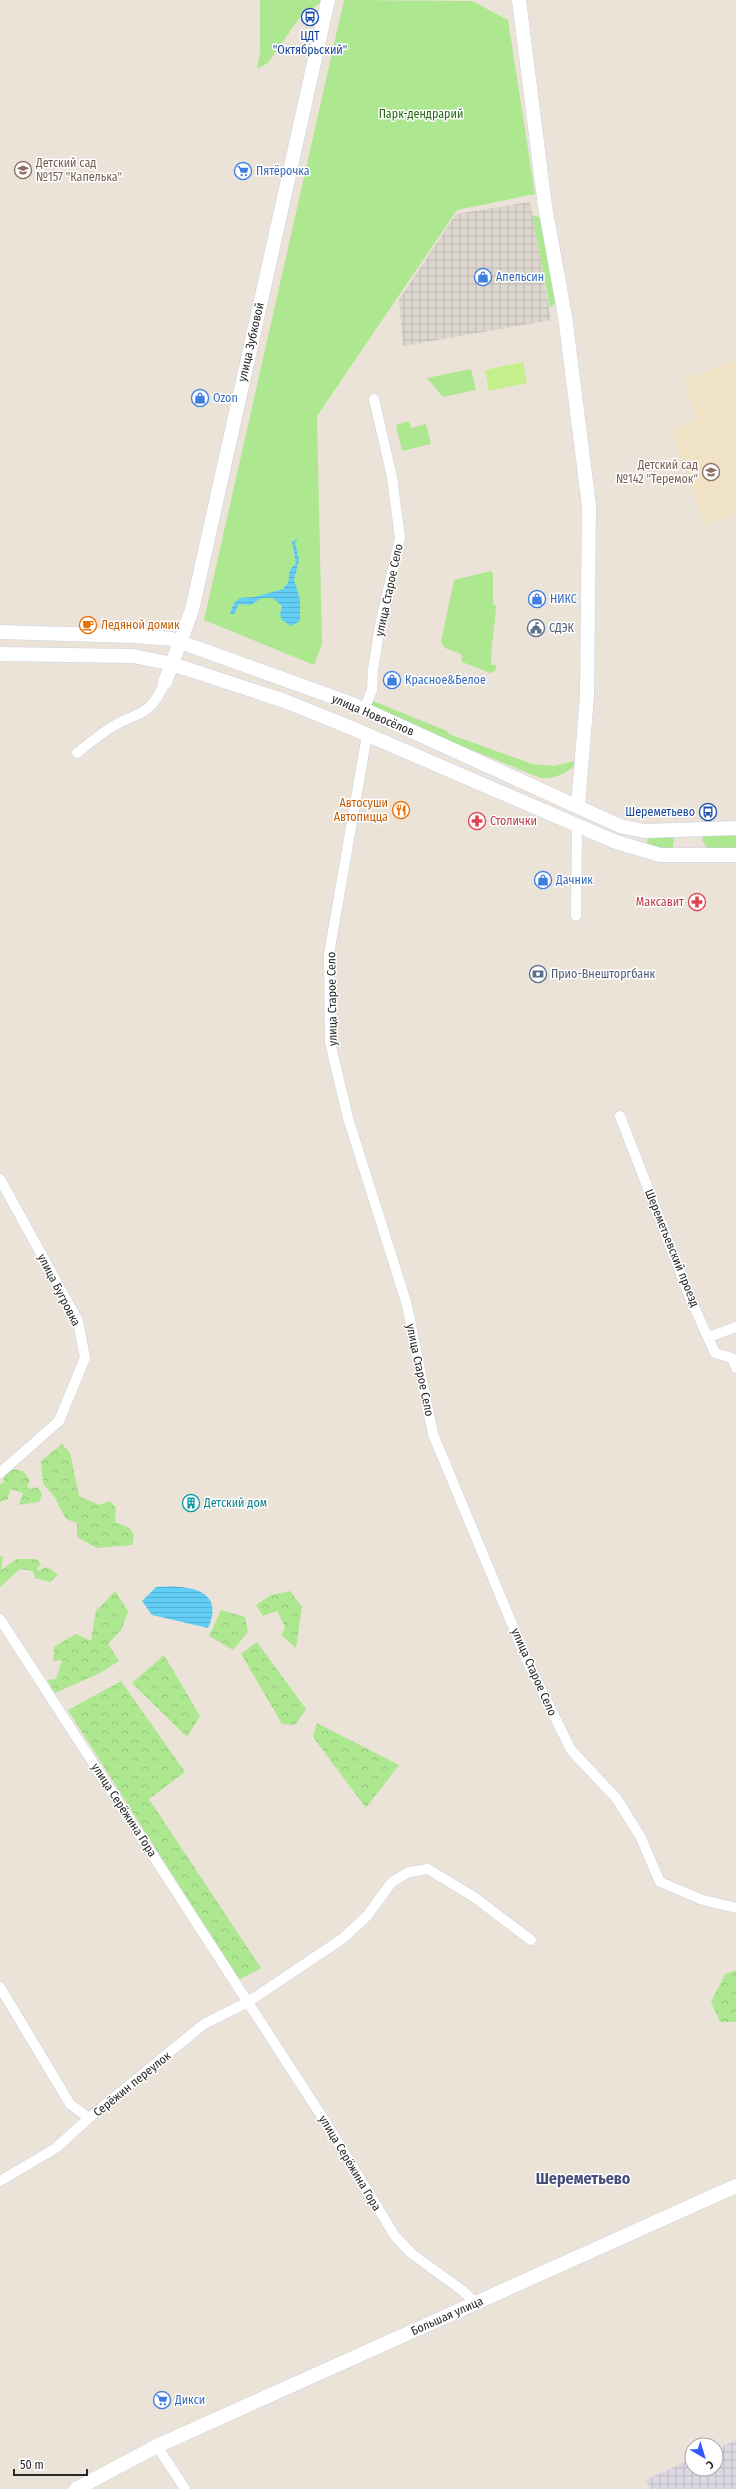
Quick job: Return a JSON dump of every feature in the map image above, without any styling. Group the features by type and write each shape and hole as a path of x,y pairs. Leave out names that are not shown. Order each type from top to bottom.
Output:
{"street":[{"name":"улица Зубковой","path":"165,682 192,610 328,0"},
{"path":"519,0 545,206 565,316 589,506 587,696 578,806"},
{"name":"улица Старое Село","path":"364,710 372,690 373,670 380,624 400,538 392,477 374,399"},
{"name":"улица Новосёлов","path":"0,632 134,636 172,639 364,710 620,826 644,831 736,828"},
{"name":"улица Новосёлов","path":"0,654 133,656 172,664 285,701 367,734 616,842 660,855 696,857 736,855"},
{"path":"77,753 108,729 146,712 160,695 165,682"},
{"name":"улица Старое Село","path":"367,734 329,954 330,1042 348,1118 407,1305 433,1434 529,1665 571,1750 617,1799 640,1836 660,1882 703,1900 736,1908"},
{"path":"576,916 577,826"},
{"name":"Шереметьевский проезд","path":"620,1116 691,1300 715,1353 732,1358 736,1368"},
{"name":"улица Бугровка","path":"0,1179 78,1321 85,1358 59,1421 0,1473"},
{"path":"709,1337 736,1327"},
{"name":"улица Серёжина Гора","path":"0,1619 328,2126 394,2236 411,2253 463,2291 476,2303"},
{"path":"248,2002 342,1939 367,1916 392,1882 409,1872 428,1869 474,1897 531,1940"},
{"name":"Серёжин переулок","path":"0,1987 70,2104 89,2118 204,2024 248,2002"},
{"path":"0,2181 56,2148 89,2118"},
{"name":"Большая улица","path":"76,2489 157,2446 736,2186"},
{"path":"157,2446 185,2489"}],"shaded area":[{"path":"530,202 551,320 403,346 399,300 456,214"},
{"name":"Детский сад №142 \"Теремок\"","path":"736,361 736,514 705,525 671,429 698,420 683,380"},
{"path":"736,2440 736,2489 651,2489 645,2480 684,2463 684,2477 724,2477 724,2445"}],"green space":[{"path":"260,0 321,0 320,3 300,17 268,63 257,69 260,52"},
{"name":"Парк-дендрарий","path":"344,0 472,1 508,20 535,194 457,210 317,416 322,644 314,665 204,620"},
{"path":"532,215 541,218 556,302 550,308"},
{"path":"523,362 527,383 489,391 485,370"},
{"path":"471,369 476,390 443,397 427,378"},
{"path":"409,421 411,428 426,424 431,444 402,451 396,425"},
{"path":"491,571 493,574 493,604 496,606 491,665 497,665 495,671 490,673 462,662 461,654 445,648 441,642 454,580"},
{"path":"373,701 447,731 449,734 532,764 555,766 581,759 573,767 558,776 541,778 373,710 371,702"},
{"path":"704,834 736,834 736,848 707,848 702,840"},
{"path":"674,835 673,848 653,848 647,844 648,838"},
{"path":"62,1444 70,1453 79,1496 99,1505 110,1501 116,1508 115,1522 130,1528 134,1535 132,1545 97,1548 77,1537 77,1523 66,1519 54,1496 43,1484 41,1461"},
{"path":"12,1469 23,1471 30,1480 27,1487 31,1489 38,1487 42,1494 39,1502 19,1505 23,1493 10,1489 8,1499 0,1502 0,1484 3,1483 4,1476"},
{"path":"0,1556 3,1557 1,1570 17,1559 36,1559 41,1564 37,1568 38,1571 45,1567 51,1569 58,1575 50,1582 35,1578 33,1571 20,1569 0,1587"},
{"path":"115,1591 128,1611 122,1629 108,1644 119,1661 100,1673 55,1693 47,1680 56,1679 62,1660 53,1661 54,1647 76,1634 91,1641 96,1611"},
{"path":"290,1591 302,1607 296,1648 281,1635 285,1627 277,1611 263,1616 256,1605 271,1595"},
{"path":"221,1610 245,1617 248,1632 233,1650 209,1636"},
{"path":"257,1642 306,1709 295,1725 282,1724 241,1654"},
{"path":"164,1655 200,1716 187,1737 132,1683"},
{"path":"121,1681 185,1772 149,1799 261,1968 239,1980 68,1710"},
{"path":"317,1723 399,1765 366,1808 313,1737"},
{"path":"736,1970 736,2022 720,2022 711,2002 725,1974"}],"water":[{"path":"299,537 295,542 299,560 294,580 300,599 300,621 291,626 282,620 280,615 282,606 273,598 261,598 251,605 239,604 234,614 230,614 234,603 240,598 255,597 283,589 288,583 290,570 296,563 292,542"},
{"path":"156,1587 179,1587 190,1589 200,1592 207,1597 212,1604 212,1615 208,1628 152,1615 142,1601"}],"place":[{"name":"ЦДТ \"Октябрьский\"","path":"310,17"},
{"name":"Детский сад №157 \"Капелька\"","path":"23,170"},
{"name":"Пятёрочка","path":"243,171"},
{"name":"Апельсин","path":"483,277"},
{"name":"Ozon","path":"200,398"},
{"name":"Детский сад №142 \"Теремок\"","path":"711,472"},
{"name":"НИКС","path":"537,599"},
{"name":"Ледяной домик","path":"88,625"},
{"name":"СДЭК","path":"536,628"},
{"name":"Красное&Белое","path":"392,680"},
{"name":"Автосуши Автопицца","path":"401,810"},
{"name":"Шереметьево","path":"708,812"},
{"name":"Столички","path":"477,821"},
{"name":"Дачник","path":"543,880"},
{"name":"Максавит","path":"697,902"},
{"name":"Прио-Внешторгбанк","path":"538,974"},
{"name":"Детский дом","path":"191,1503"},
{"name":"Дикси","path":"162,2400"}],"district":[{"name":"Шереметьево","path":"583,2178"}]}
